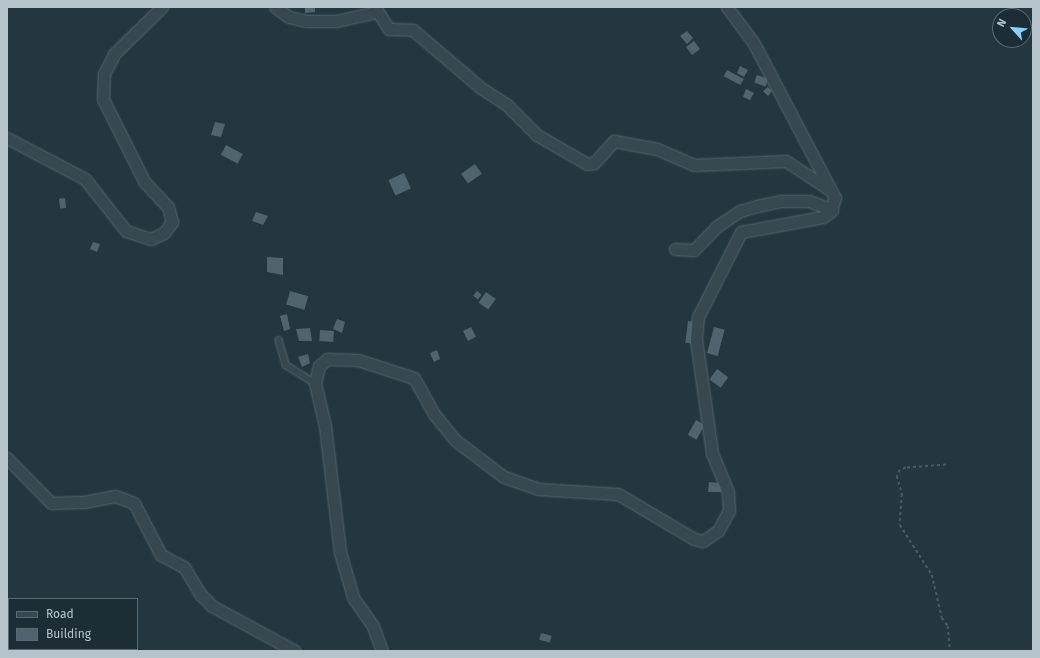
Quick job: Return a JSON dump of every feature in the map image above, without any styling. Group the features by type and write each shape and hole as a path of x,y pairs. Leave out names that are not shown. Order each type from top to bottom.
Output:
{"street":[{"path":"7,138 85,179 126,231 151,239 164,233 172,222 168,207 144,181 103,100 104,74 114,54 162,7"},
{"path":"275,7 289,17 307,21 336,21 376,10 389,29 413,30 480,88 506,104 537,135 587,164 594,163 614,141 657,149 694,165 786,161 832,192"},
{"path":"727,7 753,42 803,142 832,192 832,210"},
{"path":"675,249 694,250 716,227 740,211 757,206 780,201 809,201 832,210"},
{"path":"382,651 373,626 353,597 340,552 325,426 315,383 319,366 328,359 343,357 406,374 420,385 434,414 455,440 504,478 538,489 618,494 682,534 703,540 718,531 729,510 728,492 712,453 696,339 698,317 741,232 823,217 832,210"},
{"path":"7,458 51,503 84,502 114,496 134,503 161,555 184,567 200,594 212,606 295,651"}],"lane":[{"path":"279,340 286,365 315,383"}],"path":[{"path":"946,465 906,468 900,470 897,476 902,494 900,526 932,575 942,618 948,626 950,651"}],"building":[{"path":"305,7 315,7 315,12 305,13"},
{"path":"687,31 693,38 687,44 680,36"},
{"path":"694,41 700,49 692,55 686,47"},
{"path":"740,66 748,70 744,77 737,73"},
{"path":"727,70 744,79 740,85 724,76"},
{"path":"757,75 768,79 766,87 754,83"},
{"path":"768,87 772,91 768,96 763,91"},
{"path":"746,89 754,93 750,100 743,97"},
{"path":"215,122 225,124 221,137 211,135"},
{"path":"226,145 243,154 238,164 221,155"},
{"path":"475,164 482,174 468,184 461,174"},
{"path":"404,173 411,189 395,195 388,180"},
{"path":"65,198 66,208 60,209 59,199"},
{"path":"256,212 268,216 263,225 252,221"},
{"path":"93,242 100,244 97,252 90,249"},
{"path":"267,257 283,258 283,275 267,272"},
{"path":"290,291 308,296 304,310 286,304"},
{"path":"477,291 482,295 478,299 473,296"},
{"path":"486,292 496,299 488,310 479,303"},
{"path":"287,314 290,329 284,331 280,316"},
{"path":"337,319 345,322 342,333 333,329"},
{"path":"688,321 696,322 693,344 685,343"},
{"path":"471,327 476,337 468,341 463,331"},
{"path":"714,327 725,330 718,356 707,353"},
{"path":"310,328 312,341 299,341 296,329"},
{"path":"320,330 334,331 333,342 319,341"},
{"path":"437,350 440,359 434,362 430,353"},
{"path":"308,354 310,363 302,367 298,357"},
{"path":"717,369 728,377 721,388 709,380"},
{"path":"696,420 705,425 697,440 688,435"},
{"path":"709,482 721,483 721,492 708,492"},
{"path":"541,633 552,636 550,643 539,640"}]}
